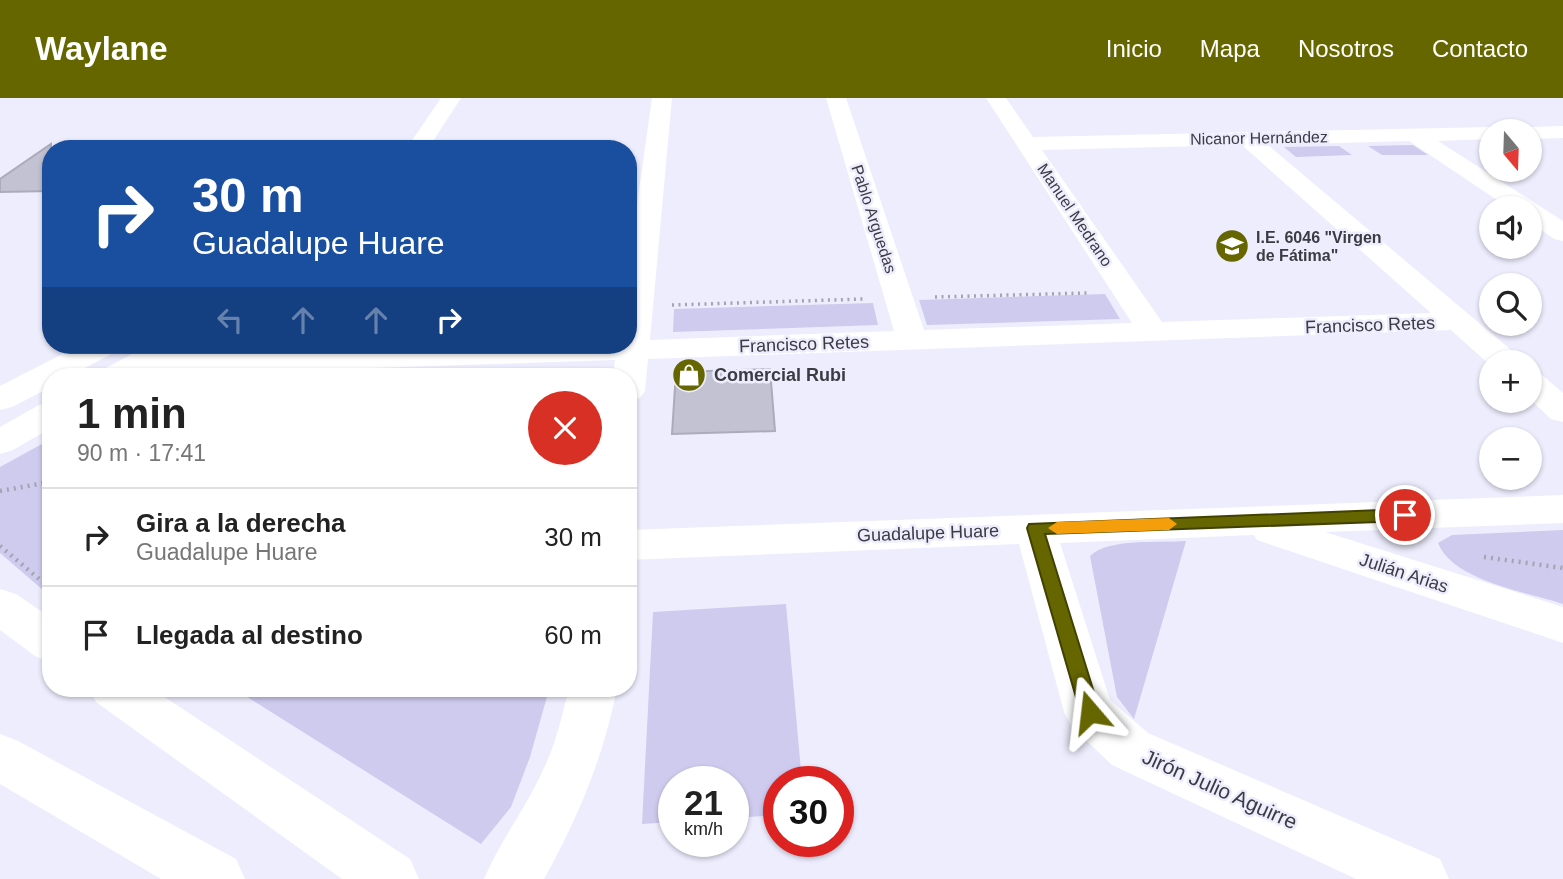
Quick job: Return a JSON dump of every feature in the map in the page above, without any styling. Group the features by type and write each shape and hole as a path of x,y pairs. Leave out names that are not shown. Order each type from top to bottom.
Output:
{"street":[{"path":"423,140 451,98"},
{"path":"637,316 662,98"},
{"name":"Pablo Arguedas","path":"836,98 912,340"},
{"name":"Manuel Medrano","path":"996,98 1153,332"},
{"path":"1542,132 1563,132"},
{"name":"Nicanor Hernández","path":"1027,144 1479,133"},
{"path":"1414,135 1508,196"},
{"path":"1248,139 1492,350"},
{"path":"1542,219 1563,233"},
{"name":"Francisco Retes","path":"637,351 1459,321"},
{"path":"61,368 87,354"},
{"path":"130,368 155,354"},
{"name":"Francisco Retes","path":"167,354 189,363 538,354"},
{"path":"0,400 42,378"},
{"path":"1542,393 1563,411"},
{"path":"0,442 42,418"},
{"name":"Guadalupe Huare","path":"637,545 1563,509"},
{"name":"Julián Arias","path":"1245,522 1563,625"},
{"name":"Jirón Julio Aguirre","path":"1035,528 1090,712 1130,749 1420,879"},
{"path":"0,606 42,636"},
{"path":"133,697 390,879"},
{"path":"513,879 554,811 585,733 591,697"},
{"path":"0,757 216,879"}],"path":[{"path":"0,491 42,484"},
{"path":"0,546 42,581"},
{"path":"1482,557 1563,568"}],"shaded area":[{"path":"1413,145 1428,155 1382,155 1368,146"},
{"path":"1339,146 1352,155 1296,157 1284,147"},
{"path":"1105,294 1120,319 927,325 919,300"},
{"path":"873,303 878,325 673,332 674,309"},
{"path":"42,444 42,589 0,553 0,467"},
{"path":"1563,530 1563,604 1475,576 1446,556 1438,543 1452,535"},
{"path":"1186,541 1134,719 1117,697 1090,556 1098,550 1121,544"},
{"path":"786,604 801,766 763,766 763,816 749,817 749,766 658,766 658,823 642,824 653,612"},
{"path":"247,697 547,697 530,757 511,807 481,844"}],"building":[{"path":"42,150 42,191 0,192 0,179"},
{"path":"770,369 775,431 672,434 676,372"}],"slow traffic":[{"path":"1057,528 1169,524"}],"place":[{"name":"I.E. 6046 \"Virgen de Fátima\"","path":"1232,246"},
{"name":"Comercial Rubi","path":"689,375"}],"route":[{"path":"1090,712 1035,528 1405,515"}]}
